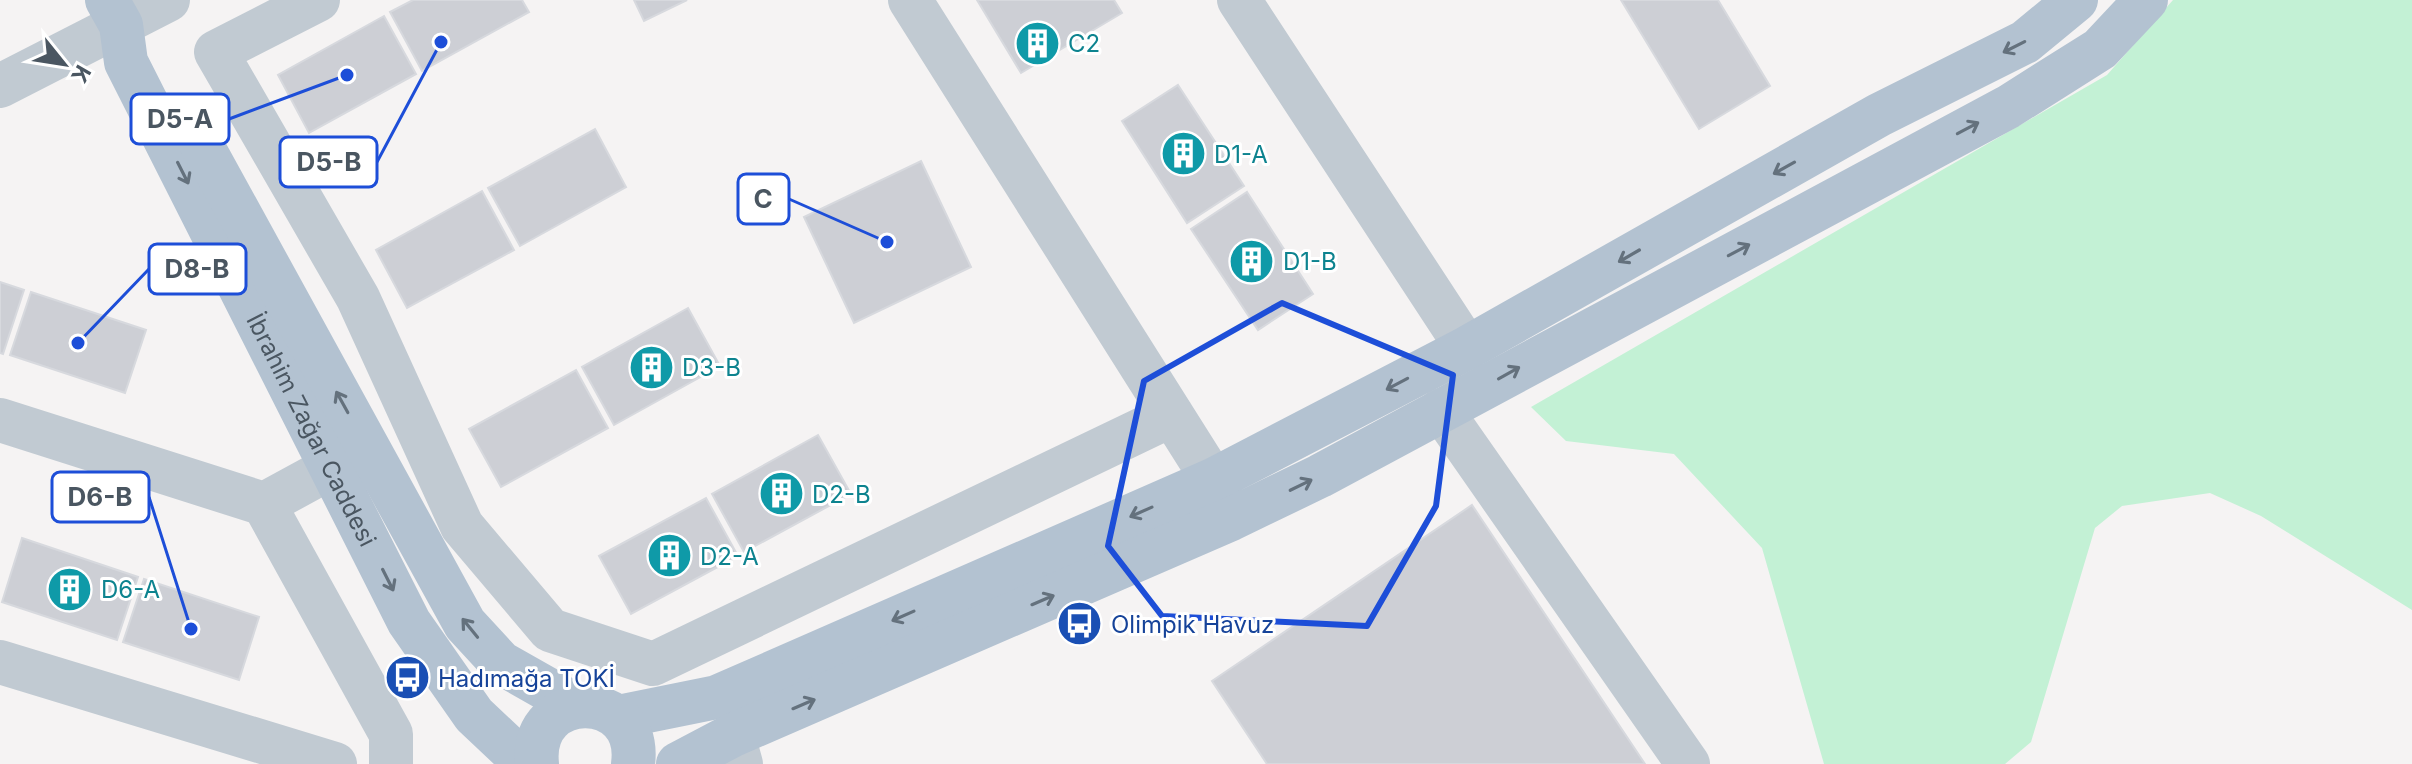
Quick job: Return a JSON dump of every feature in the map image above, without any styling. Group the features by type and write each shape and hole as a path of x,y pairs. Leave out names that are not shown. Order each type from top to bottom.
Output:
{"main road":[{"path":"678,764 737,750 1222,500 1467,348 1879,115 2025,42 2076,0"},
{"path":"633,764 630,735 618,717 717,697 1222,500 1320,476 2008,107 2100,49 2146,0"},
{"name":"İbrahim Zağar Caddesi","path":"114,12 126,62 409,622 474,715 526,764"},
{"name":"İbrahim Zağar Caddesi","path":"114,12 146,43 465,624 501,663 577,706 590,705 618,717"},
{"path":"537,764 537,742 546,724 566,709 577,706"}],"street":[{"path":"0,86 114,12 168,0"},
{"path":"318,0 216,52 358,298 462,526 550,630 653,664 1172,415"},
{"path":"910,0 1172,415 1222,500"},
{"path":"1239,0 1467,348"},
{"path":"1441,410 1688,764"},
{"path":"0,420 264,504 391,734 391,764"},
{"path":"264,504 332,467"},
{"path":"0,662 335,764"}],"highlighted area":[{"path":"1282,303 1453,375 1436,506 1367,626 1162,616 1108,546 1144,381"}],"green space":[{"path":"2173,0 2412,0 2412,610 2261,516 2210,493 2122,506 2095,528 2031,742 2005,764 1824,764 1762,548 1674,454 1566,441 1531,407 2107,75"}],"building":[{"path":"413,0 522,0 529,12 422,71 390,12"},
{"path":"634,0 687,0 644,21"},
{"name":"C2","path":"977,0 1114,0 1122,13 1021,73"},
{"path":"1621,0 1718,0 1770,86 1699,129"},
{"path":"384,16 416,74 309,133 278,75"},
{"name":"D1-A","path":"1178,85 1244,186 1187,223 1122,121"},
{"path":"595,129 626,187 520,246 488,188"},
{"path":"921,161 971,267 854,323 804,217"},
{"path":"482,191 514,250 407,308 376,250"},
{"name":"D1-B","path":"1247,192 1313,294 1258,330 1191,229"},
{"path":"0,282 24,290 3,354 0,353"},
{"path":"31,292 146,330 125,393 10,355"},
{"name":"D3-B","path":"688,308 720,366 614,425 582,367"},
{"path":"576,370 608,428 501,487 469,429"},
{"name":"D2-B","path":"818,435 851,494 744,552 712,494"},
{"name":"D2-A","path":"706,498 738,556 631,614 599,556"},
{"path":"1472,505 1645,764 1267,764 1212,681"},
{"name":"D6-A","path":"22,538 138,577 117,640 2,602"},
{"path":"144,579 259,617 239,680 123,642"}],"place":[{"name":"D5-B","path":"441,42"},
{"name":"C2","path":"1037,43"},
{"name":"D5-A","path":"347,75"},
{"name":"D1-A","path":"1183,154"},
{"name":"C","path":"887,242"},
{"name":"D1-B","path":"1252,261"},
{"name":"D8-B","path":"78,343"},
{"name":"D3-B","path":"651,367"},
{"name":"D2-B","path":"781,494"},
{"name":"D2-A","path":"669,556"},
{"name":"D6-A","path":"70,589"},
{"name":"Olimpik Havuz","path":"1080,624"},
{"name":"D6-B","path":"191,629"},
{"name":"Hadımağa TOKİ","path":"407,678"}]}
